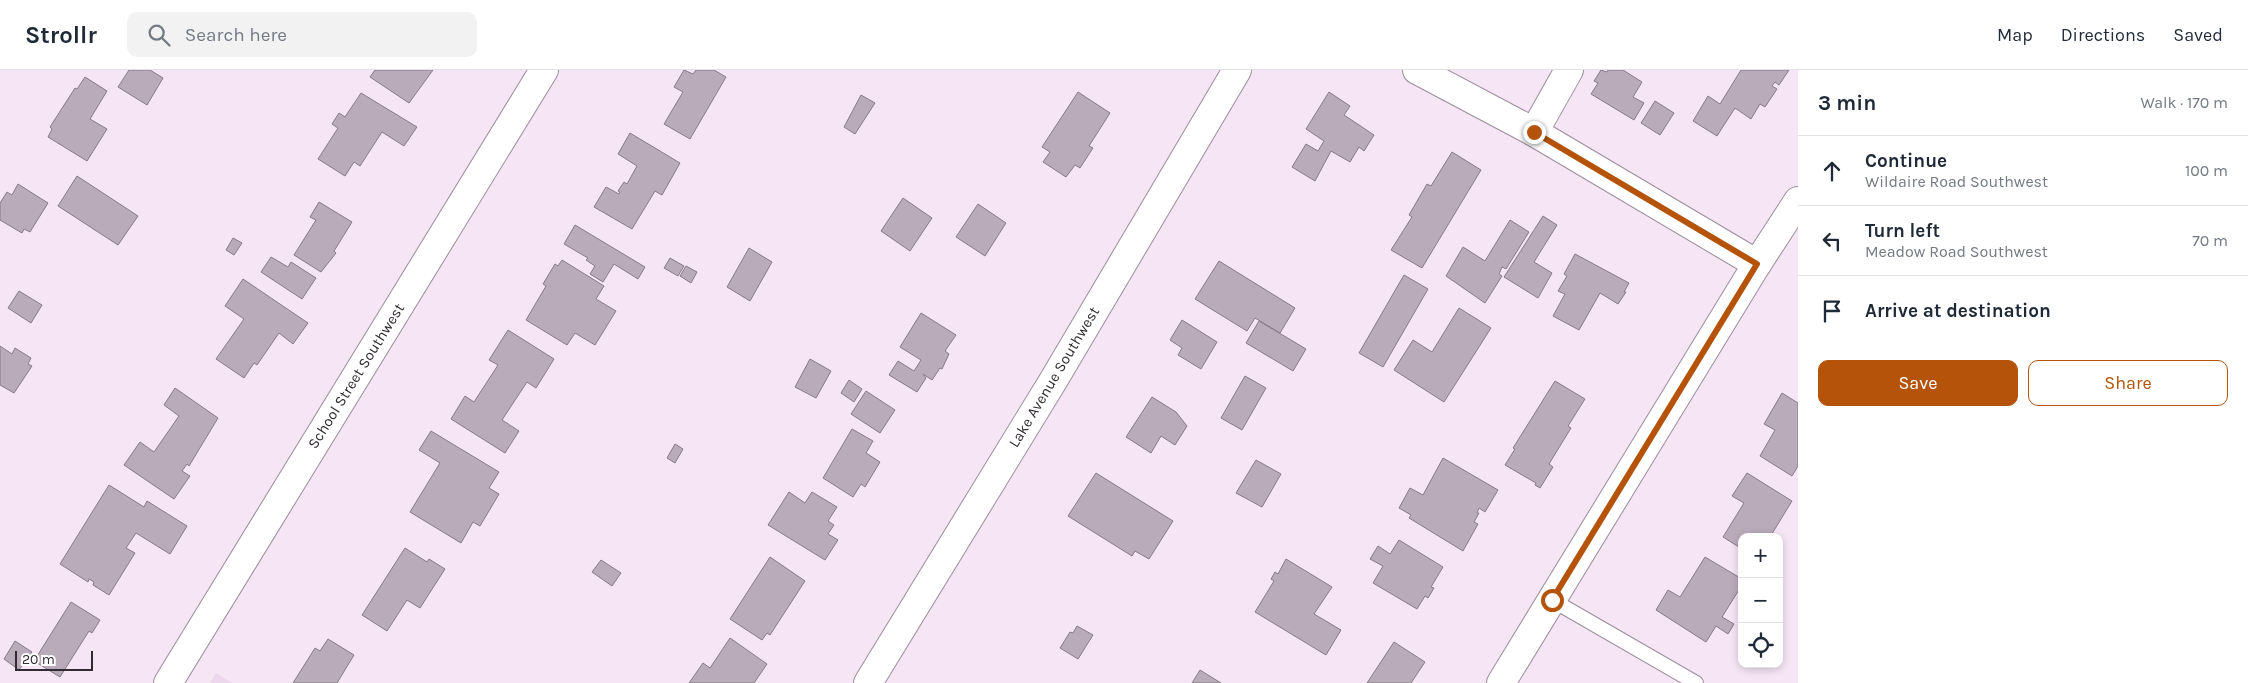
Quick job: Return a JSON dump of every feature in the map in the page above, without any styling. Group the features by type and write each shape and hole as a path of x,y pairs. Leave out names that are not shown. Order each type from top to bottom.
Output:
{"street":[{"name":"School Street Southwest","path":"168,683 544,70"},
{"name":"Lake Avenue Southwest","path":"868,683 1053,381 1237,70"},
{"path":"1417,70 1534,132 1757,264"},
{"path":"1534,132 1569,70"},
{"path":"1501,683 1757,264 1798,201"}],"lane":[{"path":"1552,600 1696,683"}],"shaded area":[{"path":"216,673 232,683 210,683"}],"building":[{"path":"129,70 150,70 163,78 147,105 118,87"},
{"path":"375,70 433,70 409,103 370,77"},
{"path":"684,70 693,74 696,70 714,70 726,77 690,139 664,124 683,92 674,87"},
{"path":"1601,70 1607,72 1608,70 1623,70 1642,82 1633,97 1644,103 1634,120 1591,94 1598,83 1594,81"},
{"path":"1741,70 1789,70 1779,85 1775,82 1772,86 1777,89 1765,107 1760,104 1751,119 1735,108 1717,136 1693,121 1708,96 1720,104"},
{"path":"85,77 107,91 90,119 107,129 87,161 48,137 52,129 50,127 75,88 77,89"},
{"path":"1078,92 1110,113 1089,146 1093,148 1080,168 1075,165 1066,177 1043,162 1050,152 1042,147"},
{"path":"1329,92 1350,106 1344,115 1374,135 1364,151 1359,147 1350,162 1331,151 1315,181 1292,167 1306,144 1318,151 1324,141 1306,129"},
{"path":"361,93 417,127 404,146 382,132 360,166 354,162 345,176 318,159 338,128 332,124 339,113 345,117"},
{"path":"861,95 875,103 855,134 844,127"},
{"path":"1655,101 1674,113 1660,135 1641,123"},
{"path":"630,133 680,163 662,195 655,191 632,229 594,207 606,187 619,194 620,192 618,191 624,182 627,184 637,166 618,154"},
{"path":"1452,152 1481,170 1422,268 1391,250 1412,217 1409,215 1427,184 1431,186"},
{"path":"77,176 138,216 118,245 58,206"},
{"path":"18,184 48,203 30,232 24,229 22,233 0,220 0,203 7,192 12,195"},
{"path":"903,198 932,218 910,251 881,231"},
{"path":"319,202 352,222 334,251 336,253 321,272 294,255 316,220 310,217"},
{"path":"978,204 1006,223 985,256 956,237"},
{"path":"1543,216 1557,225 1534,262 1552,273 1538,298 1504,277"},
{"path":"1510,220 1529,232 1506,269 1502,267 1499,274 1502,276 1485,303 1446,276 1463,247 1485,261"},
{"path":"575,225 645,267 638,279 614,264 603,282 590,274 595,266 586,260 588,258 564,244"},
{"path":"233,238 242,243 234,255 226,250"},
{"path":"749,248 772,262 750,301 727,287"},
{"path":"1575,254 1629,283 1624,292 1626,292 1618,304 1600,293 1579,330 1553,316 1565,294 1558,291 1567,276 1564,274"},
{"path":"271,257 288,267 291,262 316,278 302,299 261,272"},
{"path":"670,258 684,266 678,276 664,268"},
{"path":"562,260 604,286 596,299 616,311 595,345 575,333 567,345 526,320 546,286 543,284 555,264 558,266"},
{"path":"1219,261 1295,308 1280,333 1255,318 1247,331 1195,299"},
{"path":"686,266 697,272 691,283 680,276"},
{"path":"1404,275 1428,289 1383,367 1359,353"},
{"path":"243,279 308,323 293,344 279,333 257,365 254,363 244,378 216,359 244,319 225,306"},
{"path":"19,291 42,305 31,323 8,308"},
{"path":"1459,308 1491,328 1444,402 1394,370 1413,340 1432,352"},
{"path":"921,313 956,335 945,351 949,354 942,369 940,368 932,380 923,374 926,378 917,392 889,375 898,361 914,371 921,360 900,347"},
{"path":"1182,320 1217,342 1201,369 1178,355 1182,348 1170,340"},
{"path":"1259,321 1306,349 1293,371 1246,343"},
{"path":"508,330 554,359 536,388 527,382 502,420 519,431 505,453 451,419 465,396 474,402 498,365 489,360"},
{"path":"0,346 12,354 15,348 31,358 28,364 32,366 14,393 0,385"},
{"path":"810,359 831,371 816,398 795,387"},
{"path":"1245,376 1266,388 1242,430 1221,418"},
{"path":"849,380 862,389 854,402 841,393"},
{"path":"1555,381 1585,399 1568,426 1571,428 1549,464 1553,467 1540,488 1535,485 1536,483 1505,465 1515,449 1513,448"},
{"path":"175,388 218,418 189,466 187,464 182,471 190,476 174,499 124,465 140,442 154,452 179,416 164,405"},
{"path":"866,391 895,410 880,433 851,414"},
{"path":"1782,393 1798,403 1798,466 1792,476 1760,456 1775,430 1764,424"},
{"path":"1152,397 1176,412 1187,426 1175,445 1161,436 1151,453 1126,437"},
{"path":"852,429 873,441 866,453 880,462 865,487 861,484 853,497 823,478"},
{"path":"431,431 499,472 489,488 499,494 480,526 473,522 461,543 410,512 440,463 419,450"},
{"path":"675,444 683,449 675,463 667,458"},
{"path":"1443,458 1498,490 1485,512 1479,508 1477,513 1479,513 1474,522 1478,524 1463,551 1409,518 1411,515 1399,508 1410,488 1423,495"},
{"path":"1256,460 1281,474 1262,507 1236,493"},
{"path":"1096,473 1173,521 1149,559 1135,551 1132,556 1068,516"},
{"path":"1747,473 1792,501 1772,533 1738,533 1738,546 1723,537 1744,503 1732,496"},
{"path":"109,485 144,507 147,501 187,526 170,554 136,533 126,548 135,553 109,595 93,585 94,582 89,579 88,582 60,564"},
{"path":"789,492 805,503 812,492 837,507 828,521 834,525 828,534 838,540 825,560 768,525"},
{"path":"1399,540 1443,567 1431,587 1434,588 1428,598 1425,596 1417,609 1373,583 1383,566 1370,559 1378,546 1390,554"},
{"path":"405,548 427,562 429,559 445,569 420,608 407,600 387,631 362,615"},
{"path":"770,557 805,581 770,635 767,633 762,640 730,619"},
{"path":"1705,557 1738,577 1738,591 1722,617 1734,624 1728,634 1716,626 1706,642 1656,610 1668,590 1680,597"},
{"path":"1286,559 1332,587 1314,614 1341,630 1326,655 1255,612 1274,581 1271,579 1275,572 1278,574"},
{"path":"601,560 621,573 612,586 592,572"},
{"path":"71,602 100,620 92,633 89,631 60,677 34,661"},
{"path":"1077,626 1093,635 1078,659 1060,648 1070,632 1073,633"},
{"path":"730,638 767,664 754,683 689,683 703,663 710,668"},
{"path":"328,639 354,655 337,683 293,683 315,648 320,651"},
{"path":"15,641 32,652 19,670 4,659"},
{"path":"1394,642 1425,662 1411,683 1367,683"},
{"path":"1200,670 1221,683 1192,683"}],"route":[{"path":"1534,132 1757,264 1552,600"}]}
